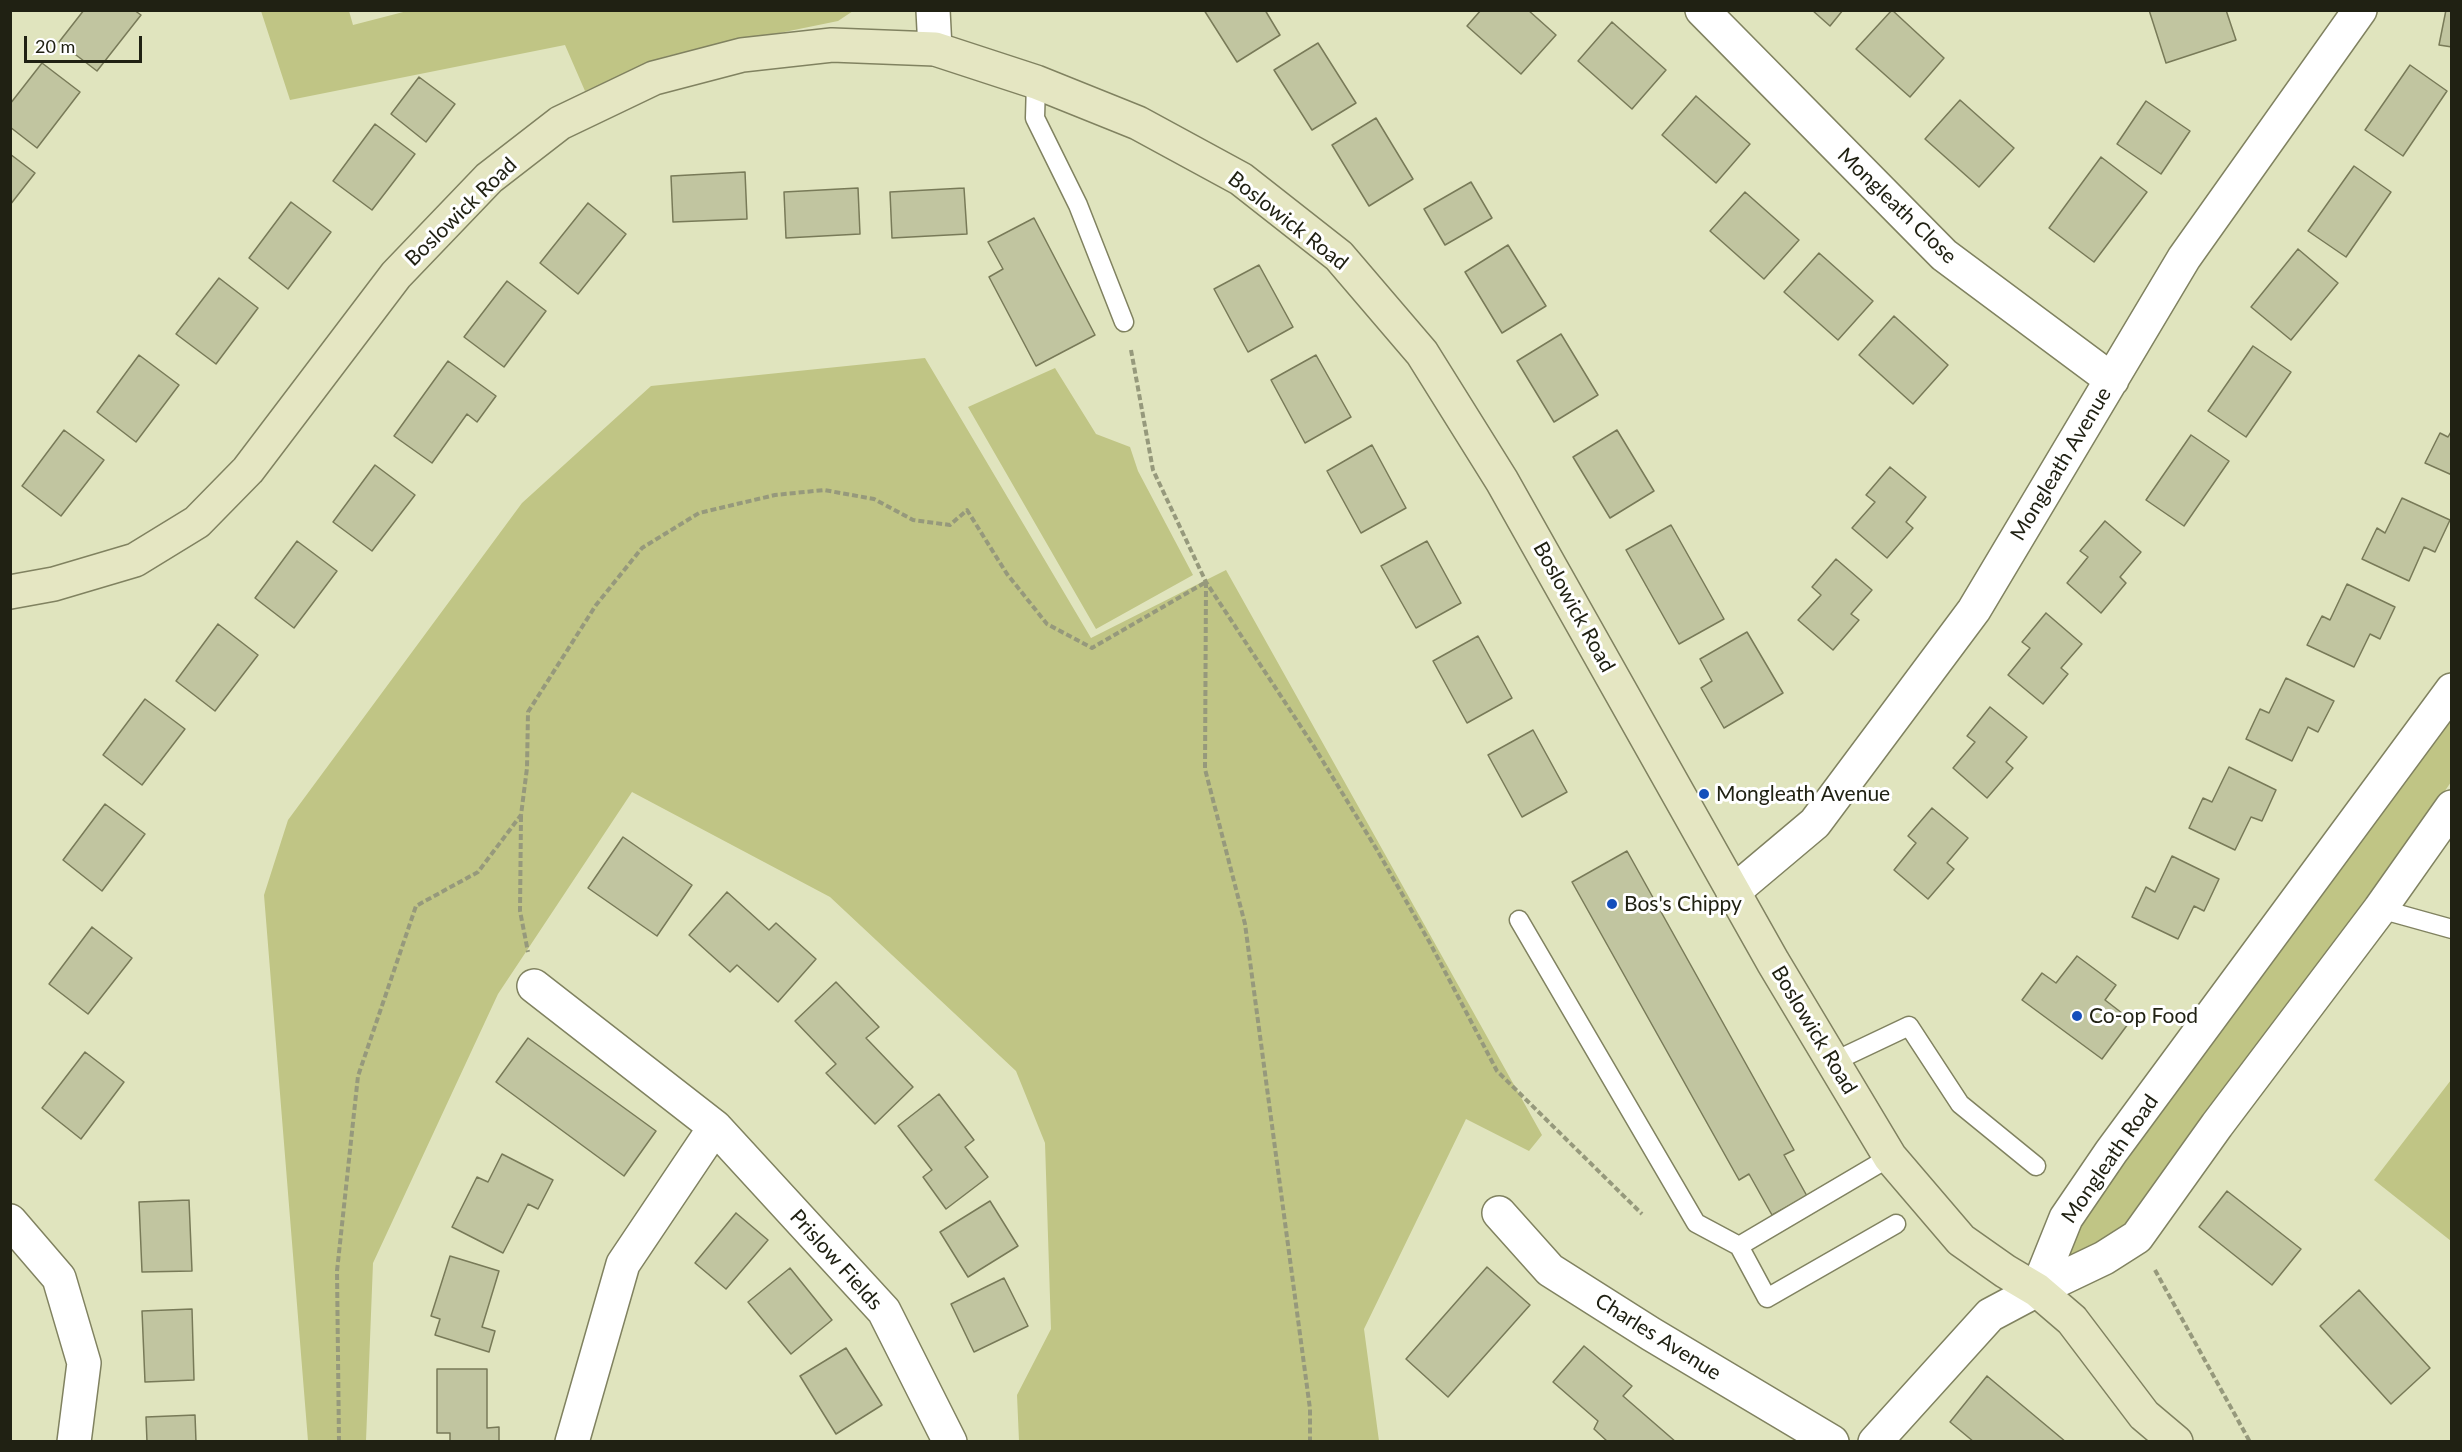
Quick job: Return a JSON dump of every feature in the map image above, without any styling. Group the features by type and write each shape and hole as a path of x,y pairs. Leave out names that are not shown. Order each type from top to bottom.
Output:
{"street":[{"path":"933,10 935,49"},
{"name":"Mongleath Close","path":"1702,10 1944,255 2112,380"},
{"name":"Mongleath Avenue","path":"1733,892 1815,822 1974,610 2184,258 2360,10"},
{"name":"Boslowick Road","path":"10,592 54,584 135,560 197,522 248,470 396,275 489,178 560,123 654,78 742,56 832,45 935,49 1036,82 1138,123 1241,179 1339,256 1415,344 1502,481 1733,892 1890,1157 1961,1240 2005,1272 2037,1290 2072,1320 2144,1415 2176,1442"},
{"name":"Mongleath Road","path":"2037,1290 2066,1218 2111,1152 2451,690"},
{"path":"1875,1442 1990,1315 2104,1258 2137,1238 2217,1125 2380,909 2451,807"},
{"name":"Prislow Fields","path":"534,986 715,1127 884,1311 951,1442"},
{"path":"572,1442 623,1264 715,1127"},
{"name":"Charles Avenue","path":"1499,1213 1550,1270 1651,1334 1832,1442"},
{"path":"10,1221 59,1278 84,1363 74,1442"}],"lane":[{"path":"1036,82 1035,118 1077,205 1125,322"},
{"path":"2380,909 2451,929"},
{"path":"1519,920 1696,1223 1739,1246 1767,1298 1896,1224"},
{"path":"1833,1062 1909,1026 1960,1104 2036,1166"},
{"path":"1739,1246 1890,1157"}],"path":[{"path":"1125,322 1153,470 1206,582 1313,746 1377,850 1430,943 1497,1071 1642,1214"},
{"path":"534,986 520,911 521,815 527,768 528,712 596,605 642,548 699,513 775,495 824,490 874,499 913,520 950,525 967,510 1006,574 1047,624 1092,648 1206,582"},
{"path":"1206,582 1205,769 1245,924 1310,1409 1310,1442"},
{"path":"339,1442 337,1271 358,1077 416,906 478,872 521,815"},
{"path":"2137,1238 2250,1442"}],"green space":[{"path":"411,10 853,11 838,21 667,56 585,91 565,45 290,100 261,11 349,11 353,25"},
{"path":"925,358 1091,638 1226,570 1542,1135 1529,1151 1466,1119 1364,1329 1379,1441 1019,1441 1017,1395 1051,1329 1045,1143 1016,1071 830,897 632,792 498,994 373,1263 366,1441 308,1441 264,895 288,820 522,503 651,386"},
{"path":"1055,368 1096,434 1130,447 1138,471 1193,575 1096,629 968,407"},
{"path":"2451,708 2451,782 2367,905 2126,1230 2061,1267 2081,1218"},
{"path":"2452,1080 2451,1241 2374,1180"}],"building":[{"path":"84,10 134,10 141,15 97,71 59,42"},
{"path":"1204,10 1265,10 1280,35 1237,62"},
{"path":"1481,10 1528,10 1556,35 1521,74 1467,26"},
{"path":"1812,10 1843,10 1830,26"},
{"path":"1892,10 1944,58 1910,97 1856,49"},
{"path":"2149,10 2226,10 2236,40 2166,63"},
{"path":"2446,10 2452,10 2452,47 2439,45"},
{"path":"1612,22 1666,70 1632,109 1578,61"},
{"path":"1318,43 1356,103 1312,130 1274,70"},
{"path":"42,63 80,92 37,148 10,127 10,104"},
{"path":"2410,65 2447,91 2403,156 2365,130"},
{"path":"419,77 455,104 426,142 391,114"},
{"path":"1696,96 1750,144 1716,183 1662,135"},
{"path":"1960,100 2014,148 1979,187 1925,139"},
{"path":"2146,101 2190,131 2161,174 2117,144"},
{"path":"1376,118 1413,179 1369,206 1332,145"},
{"path":"375,124 415,154 372,210 333,181"},
{"path":"10,154 35,173 10,205"},
{"path":"2101,157 2147,192 2094,262 2049,228"},
{"path":"2354,166 2391,192 2346,257 2308,231"},
{"path":"745,172 747,219 673,222 671,176"},
{"path":"1471,182 1492,218 1445,245 1424,209"},
{"path":"858,188 860,234 786,238 784,192"},
{"path":"964,188 967,234 892,238 890,192"},
{"path":"1745,192 1799,240 1764,279 1710,231"},
{"path":"291,202 331,232 288,289 249,258"},
{"path":"588,203 626,234 578,294 540,263"},
{"path":"1034,218 1095,335 1036,366 989,277 1003,269 988,242"},
{"path":"1508,245 1546,306 1502,333 1465,272"},
{"path":"2298,249 2338,283 2291,340 2251,307"},
{"path":"1819,253 1873,301 1838,340 1784,292"},
{"path":"1259,265 1293,327 1248,352 1214,289"},
{"path":"219,278 258,308 216,364 176,334"},
{"path":"507,281 546,311 504,367 464,337"},
{"path":"1894,316 1948,365 1913,404 1859,355"},
{"path":"1561,334 1598,395 1554,422 1517,361"},
{"path":"2253,346 2291,372 2246,437 2208,411"},
{"path":"139,355 179,385 136,442 97,412"},
{"path":"1316,355 1351,417 1305,443 1271,380"},
{"path":"448,361 496,396 477,422 467,414 432,463 394,436"},
{"path":"64,430 104,460 61,516 22,486"},
{"path":"1617,430 1654,491 1610,518 1573,457"},
{"path":"2452,430 2452,475 2425,463 2440,433 2448,437"},
{"path":"2191,435 2229,461 2184,526 2146,500"},
{"path":"1372,445 1406,508 1361,533 1327,471"},
{"path":"375,465 415,495 372,551 333,522"},
{"path":"1890,467 1926,497 1906,522 1913,528 1887,558 1852,528 1875,502 1866,495"},
{"path":"2402,498 2450,520 2435,552 2424,547 2409,581 2362,559 2377,528 2385,533"},
{"path":"2105,521 2141,552 2120,577 2126,583 2101,613 2067,583 2088,557 2080,551"},
{"path":"1671,525 1724,619 1679,644 1626,550"},
{"path":"297,541 337,571 294,628 255,598"},
{"path":"1427,541 1461,603 1416,628 1381,566"},
{"path":"1836,559 1872,590 1851,614 1859,620 1833,650 1798,620 1821,595 1812,587"},
{"path":"2347,584 2395,607 2380,639 2370,634 2354,667 2307,645 2322,616 2330,620"},
{"path":"2046,613 2082,644 2061,668 2068,674 2043,704 2008,675 2030,648 2022,642"},
{"path":"218,624 258,655 215,711 176,681"},
{"path":"1747,632 1783,693 1724,728 1701,688 1712,681 1700,659"},
{"path":"1478,636 1512,698 1467,723 1433,661"},
{"path":"2286,678 2334,701 2318,732 2308,727 2292,761 2246,739 2260,709 2269,713"},
{"path":"145,699 185,729 142,785 103,755"},
{"path":"1990,707 2027,737 2006,762 2013,768 1987,798 1953,768 1975,742 1967,736"},
{"path":"1533,730 1567,792 1522,817 1488,755"},
{"path":"2229,767 2276,790 2262,821 2251,817 2235,850 2189,828 2203,798 2212,802"},
{"path":"105,804 145,834 102,891 63,860"},
{"path":"1932,808 1968,838 1947,863 1954,869 1928,899 1894,870 1916,843 1908,836"},
{"path":"623,837 692,885 657,936 588,888"},
{"path":"1627,851 1794,1150 1784,1155 1807,1196 1772,1215 1749,1174 1739,1180 1572,882"},
{"path":"2172,856 2219,879 2204,911 2194,906 2178,939 2132,917 2146,887 2155,892"},
{"path":"727,892 769,930 776,923 816,959 778,1002 737,965 730,972 689,935"},
{"path":"92,927 132,958 88,1014 49,984"},
{"path":"2077,956 2116,985 2105,1000 2131,1020 2102,1059 2022,1000 2042,973 2056,983"},
{"path":"836,982 879,1027 866,1038 913,1087 875,1124 826,1073 836,1064 795,1021"},
{"path":"528,1038 656,1131 624,1176 496,1082"},
{"path":"85,1052 124,1082 81,1139 42,1108"},
{"path":"939,1094 974,1140 965,1147 988,1177 946,1209 923,1177 932,1170 898,1126"},
{"path":"502,1154 553,1180 538,1209 528,1204 503,1253 452,1227 477,1177 488,1182"},
{"path":"2227,1191 2301,1249 2272,1285 2199,1227"},
{"path":"189,1200 192,1271 142,1272 139,1202"},
{"path":"990,1201 1018,1246 968,1277 940,1232"},
{"path":"736,1213 768,1240 726,1289 695,1263"},
{"path":"450,1256 499,1271 482,1327 495,1331 489,1352 435,1335 440,1319 431,1316"},
{"path":"1487,1267 1530,1305 1448,1397 1406,1359"},
{"path":"790,1268 832,1320 791,1354 748,1302"},
{"path":"1004,1278 1028,1326 974,1352 951,1304"},
{"path":"2359,1290 2430,1368 2391,1404 2320,1326"},
{"path":"192,1309 194,1380 145,1382 142,1311"},
{"path":"1584,1346 1632,1386 1623,1396 1676,1442 1608,1442 1594,1429 1598,1421 1553,1382"},
{"path":"846,1348 882,1405 836,1434 800,1376"},
{"path":"437,1369 487,1369 487,1428 499,1427 499,1442 450,1442 450,1433 437,1433"},
{"path":"1987,1376 2066,1442 1974,1442 1950,1422"},
{"path":"195,1415 196,1442 147,1442 146,1417"}],"place":[{"name":"Mongleath Avenue","path":"1704,794"},
{"name":"Bos's Chippy","path":"1612,904"},
{"name":"Co-op Food","path":"2077,1016"}]}
